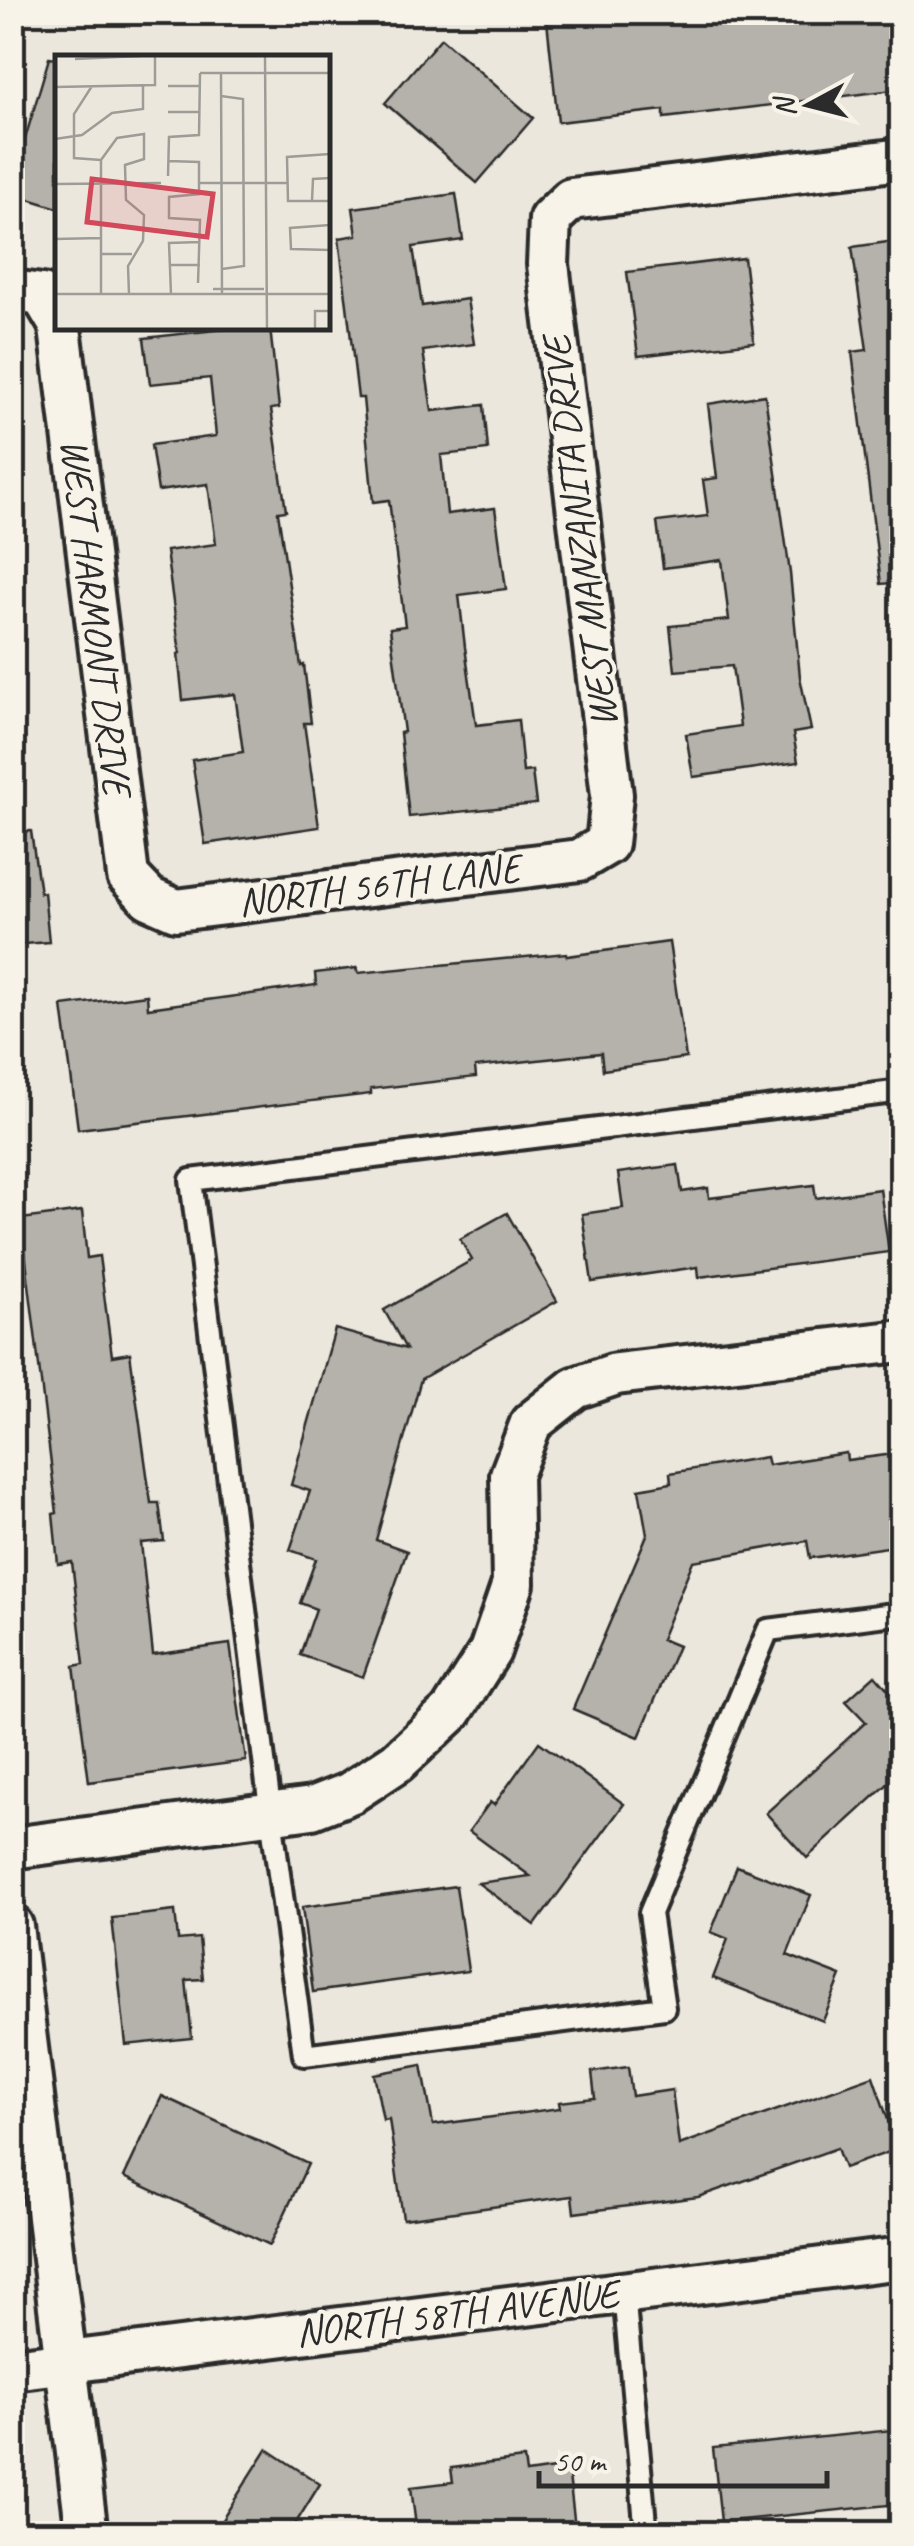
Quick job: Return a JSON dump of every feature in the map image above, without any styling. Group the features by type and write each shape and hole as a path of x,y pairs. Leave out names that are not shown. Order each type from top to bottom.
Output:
{"street":[{"name":"WEST MANZANITA DRIVE","path":"607,844 612,795 548,264 550,219 571,199 902,159"},
{"name":"WEST HARMONT DRIVE","path":"43,309 128,876 150,898"},
{"name":"NORTH 56TH LANE","path":"150,898 176,910 580,860 607,844"},
{"path":"12,1848 312,1808 350,1793 398,1762 452,1711 490,1651 513,1584 511,1476 531,1423 575,1388 616,1374 902,1341"},
{"path":"12,1926 87,2534"},
{"name":"NORTH 58TH AVENUE","path":"12,2369 902,2258"}],"lane":[{"path":"902,1091 191,1180 270,1816 304,2055 664,2008 650,1912 768,1630 902,1613"},
{"path":"624,2292 646,2534"}],"building":[{"path":"546,12 902,12 902,89 664,118 664,110 558,122"},
{"path":"441,38 533,118 477,183 385,103"},
{"path":"49,58 55,59 55,207 12,194"},
{"path":"456,194 463,240 413,247 422,306 467,299 474,344 423,351 432,411 484,405 488,450 441,455 447,514 495,508 506,589 459,595 465,647 476,725 518,720 523,772 532,771 536,804 409,817 400,733 404,732 390,628 405,626 389,500 373,502 363,398 358,398 339,238 357,235 353,208"},
{"path":"902,240 902,582 881,584 852,352 867,350 852,247"},
{"path":"744,258 754,342 638,356 627,272"},
{"path":"216,330 270,330 279,408 271,409 286,511 278,512 301,666 304,665 311,723 304,723 319,827 205,844 192,760 243,752 235,694 183,700 166,551 216,544 208,484 158,491 151,445 216,436 210,378 150,384 144,338"},
{"path":"765,395 800,677 811,730 793,733 798,762 693,777 686,734 740,726 732,666 675,671 670,626 729,620 722,560 663,568 657,522 708,516 703,480 717,478 708,404"},
{"path":"31,831 40,893 44,892 49,942 12,945 12,832"},
{"path":"669,942 686,1058 603,1070 601,1053 475,1067 476,1077 371,1089 371,1094 78,1129 62,1006 147,995 148,1008 316,985 315,973 357,968 358,973 566,953 567,956"},
{"path":"678,1165 682,1192 708,1188 709,1198 814,1185 816,1198 880,1189 889,1252 699,1277 698,1267 592,1282 582,1214 623,1208 618,1173"},
{"path":"82,1211 87,1258 99,1256 112,1356 130,1353 151,1503 159,1503 164,1541 141,1543 153,1655 230,1644 246,1761 89,1782 74,1666 84,1664 72,1562 58,1564 53,1514 57,1513 21,1219"},
{"path":"507,1213 557,1301 421,1379 376,1540 407,1551 363,1677 300,1655 316,1609 300,1603 316,1559 290,1550 310,1491 291,1485 335,1329 406,1349 384,1310 472,1260 460,1239"},
{"path":"846,1453 847,1460 902,1453 902,1545 810,1558 807,1541 693,1561 661,1639 678,1646 639,1737 573,1709 647,1535 639,1489 671,1483 670,1473 766,1457 768,1465"},
{"path":"875,1675 902,1705 902,1771 807,1858 766,1813 866,1722 846,1701"},
{"path":"539,1742 624,1804 535,1925 478,1883 530,1876 469,1831 490,1802 494,1805"},
{"path":"737,1866 811,1895 787,1955 841,1976 823,2021 713,1978 728,1939 711,1932"},
{"path":"456,1886 468,1971 313,1992 302,1907"},
{"path":"175,1911 178,1940 199,1938 203,1979 186,1980 192,2038 126,2045 112,1918"},
{"path":"422,2065 433,2125 560,2108 559,2102 595,2098 592,2072 628,2067 632,2096 672,2090 679,2145 873,2076 898,2149 844,2168 837,2148 698,2197 574,2213 572,2196 403,2219 389,2119 383,2120 374,2074"},
{"path":"162,2096 308,2164 270,2245 124,2177"},
{"path":"892,2430 899,2504 721,2522 713,2448"},
{"path":"267,2449 320,2484 289,2534 213,2534"},
{"path":"524,2459 526,2473 568,2467 575,2527 526,2534 417,2534 411,2487 453,2482 451,2468"}]}
